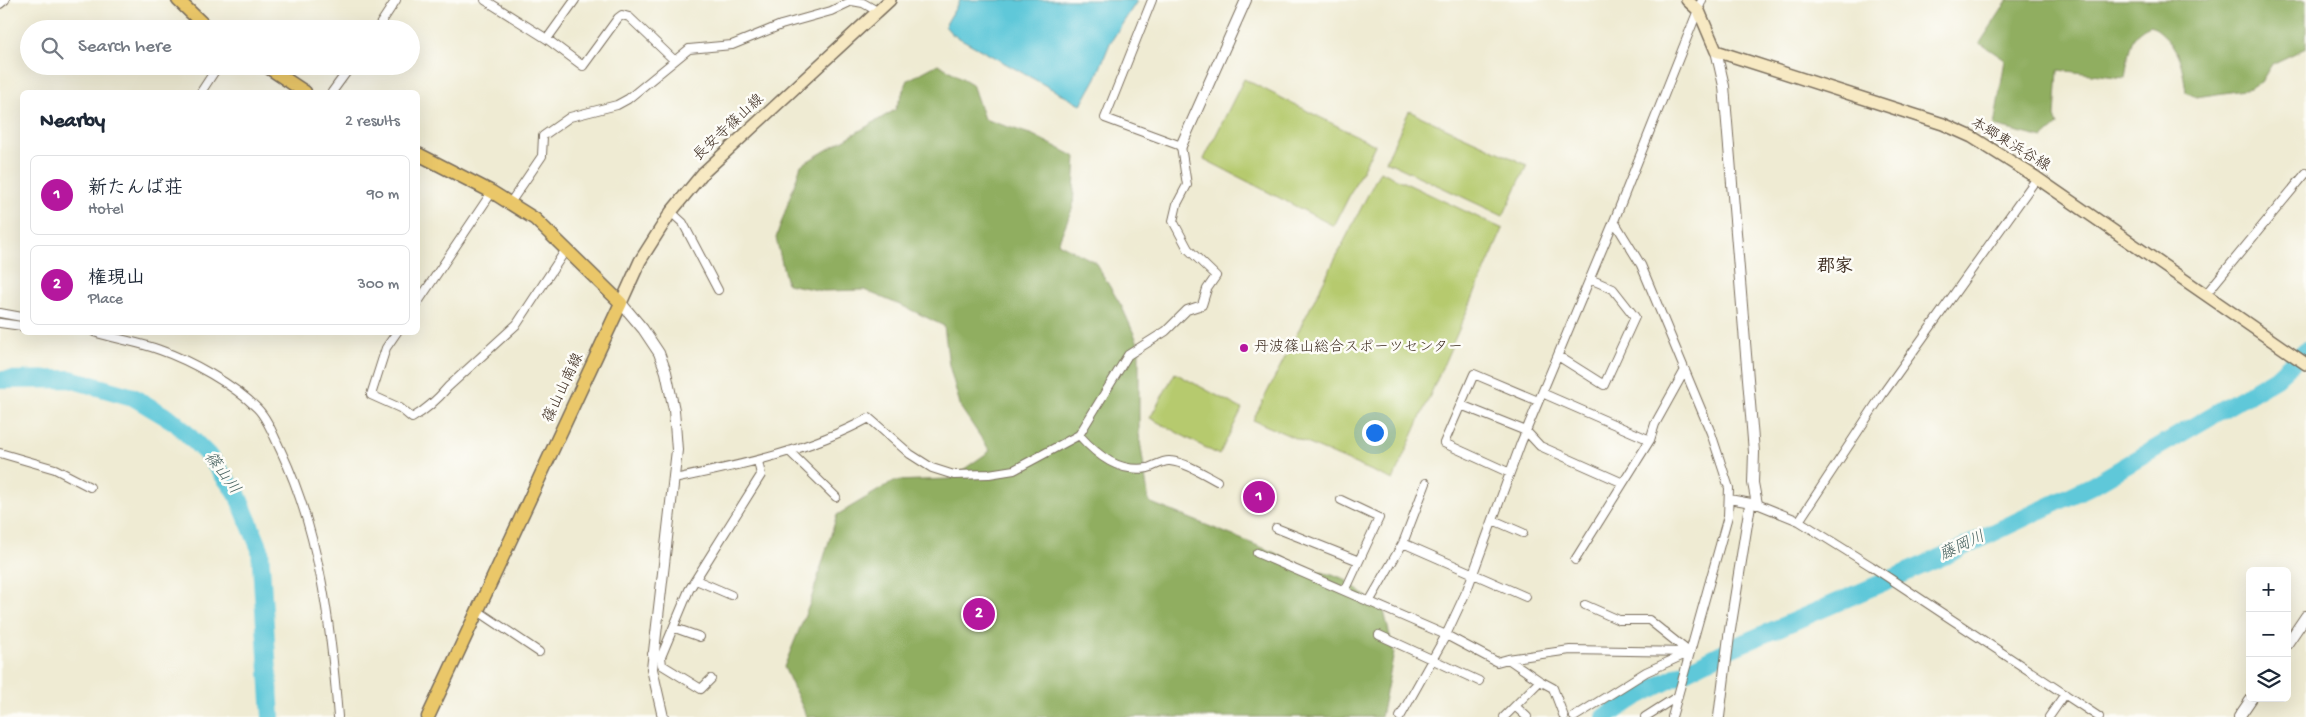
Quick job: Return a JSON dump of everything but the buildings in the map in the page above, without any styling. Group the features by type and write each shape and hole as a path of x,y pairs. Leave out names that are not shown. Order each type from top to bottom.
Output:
{"main road":[{"name":"長安寺篠山線","path":"621,304 640,261 670,212 703,173 890,0"},
{"path":"1687,0 1701,6 1716,51"},
{"path":"182,1 200,20"},
{"name":"本郷東浜谷線","path":"1716,51 1943,124 1972,137 2037,178 2306,364"},
{"path":"280,75 302,90"},
{"path":"420,155 492,192 535,219 567,248 621,304"},
{"name":"篠山山南線","path":"428,717 621,304"}],"street":[{"path":"0,4 5,0"},
{"path":"382,20 396,0"},
{"path":"485,0 547,39 583,66 618,18 622,16 629,17 674,60"},
{"path":"547,39 575,0"},
{"path":"1152,0 1105,118 1181,146"},
{"path":"674,479 758,461 842,433 869,418 910,454 932,468 954,475 989,474 1014,470 1079,435 1128,355 1166,331 1187,310 1202,305 1207,289 1216,276 1188,249 1172,221 1177,204 1186,185 1181,146 1246,0"},
{"path":"510,203 542,156 543,136 570,117 617,105 628,100 674,60 689,50 732,45 781,25 831,10 852,1 863,2 877,11"},
{"path":"1400,717 1446,635 1473,573 1538,401 1614,222 1701,6"},
{"path":"1716,51 1724,86 1754,452 1754,504 1729,636 1726,673 1719,717"},
{"path":"202,90 212,75"},
{"path":"333,90 344,75"},
{"path":"2206,294 2306,173"},
{"path":"1799,521 1882,395 2037,178"},
{"path":"420,299 492,192"},
{"path":"670,212 683,223 718,290"},
{"path":"1614,222 1641,264 1711,433 1729,488 1728,516 1672,717"},
{"path":"395,335 386,348 371,395 400,408 412,418 439,398 448,387 517,324 567,248"},
{"path":"1558,356 1604,385 1635,317 1613,289 1590,279"},
{"path":"621,304 644,329 659,353 666,372 674,410 677,450 657,656 662,665 700,689 711,679"},
{"path":"0,313 20,317"},
{"path":"0,323 20,326"},
{"path":"105,335 157,349 178,357 223,382 258,409 270,427 296,483 314,542 321,573 338,717"},
{"path":"1575,560 1650,440 1655,424 1685,370"},
{"path":"1510,473 1444,443 1474,374 1538,401"},
{"path":"1542,393 1650,440"},
{"path":"1461,405 1526,431 1540,446 1623,483"},
{"path":"1079,435 1092,450 1116,466 1147,468 1169,461 1195,469 1216,481"},
{"path":"789,451 836,497"},
{"path":"0,453 55,469 90,487"},
{"path":"663,717 652,669 657,656 675,628 689,590 761,475 758,461"},
{"path":"1369,602 1403,543 1426,483"},
{"path":"1729,499 1754,504 1799,521 1914,594 2099,717"},
{"path":"1341,500 1379,518 1345,591"},
{"path":"1493,520 1523,532"},
{"path":"1276,528 1359,561"},
{"path":"1403,543 1526,596"},
{"path":"1257,553 1446,635 1498,662 1570,650 1689,655"},
{"path":"696,580 731,596"},
{"path":"1585,605 1619,620 1649,620 1689,655"},
{"path":"478,611 539,652"},
{"path":"2291,638 2306,616"},
{"path":"675,628 700,637"},
{"path":"1379,635 1479,682"},
{"path":"1574,717 1646,672 1689,655"},
{"path":"1508,659 1553,688 1564,717"},
{"path":"1504,717 1540,681"},
{"path":"1645,717 1680,692"},
{"path":"2049,717 2065,694"},
{"path":"2239,717 2249,702"},
{"path":"1515,706 1526,717"}],"green space":[{"path":"2008,0 2306,0 2306,48 2272,64 2261,82 2251,89 2196,97 2186,92 2183,71 2173,46 2151,25 2143,29 2133,39 2130,46 2125,78 2058,70 2055,116 2058,125 2043,138 1994,126 2005,60 1980,43"},
{"path":"938,64 972,84 984,119 1033,135 1076,157 1073,207 1058,243 1095,262 1122,307 1139,345 1139,434 1149,502 1273,552 1299,566 1343,578 1384,611 1394,653 1381,717 807,717 784,667 810,603 837,515 894,481 950,479 990,451 961,408 949,365 944,326 864,290 823,291 787,284 776,238 801,165 895,110 908,80"},
{"path":"1244,79 1375,145 1334,226 1204,159"},
{"path":"1409,111 1527,165 1503,216 1386,161"},
{"path":"1380,171 1503,229 1393,480 1253,420"},
{"path":"1175,373 1242,409 1219,455 1150,418"}],"water":[{"path":"960,0 1137,1 1110,43 1096,78 1081,105 952,34 945,26"}],"waterway":[{"name":"藤岡川","path":"1605,717 1636,697 1732,648 1951,553 2093,485 2276,378 2306,350"},
{"name":"篠山川","path":"0,380 70,379 133,397 175,422 208,455 237,494 260,549 271,717"}],"place":[{"name":"丹波篠山総合スポーツセンター","path":"1244,348"},
{"name":"新たんば荘","path":"1259,497"},
{"name":"権現山","path":"979,614"}],"district":[{"name":"郡家","path":"1835,267"}]}
